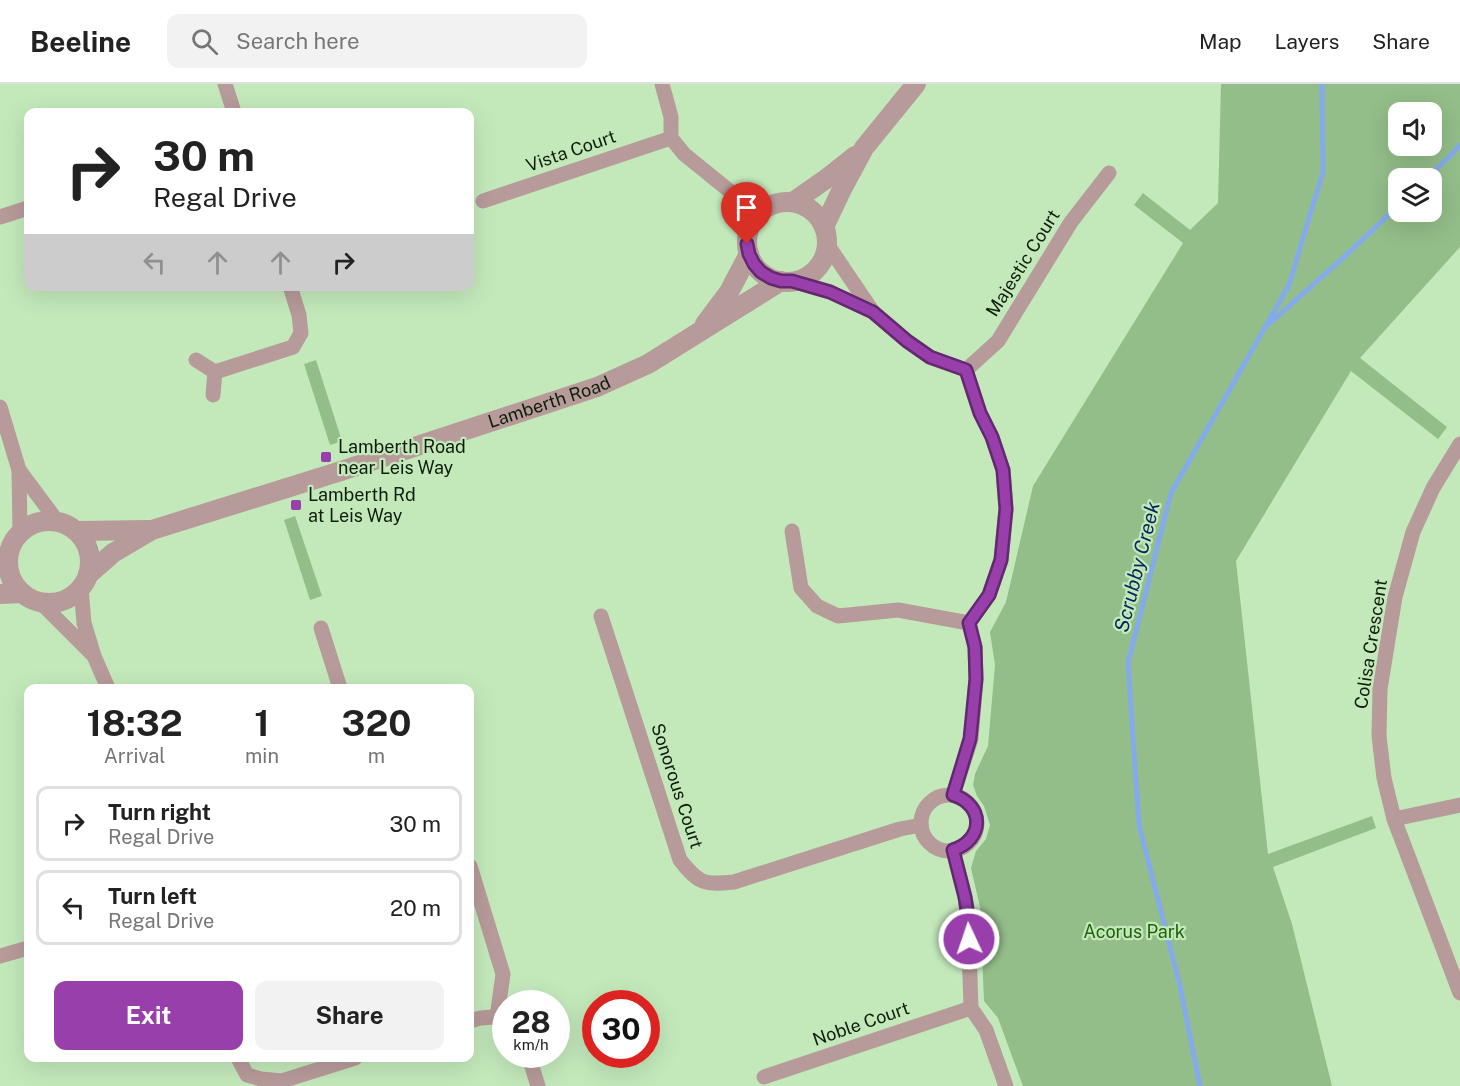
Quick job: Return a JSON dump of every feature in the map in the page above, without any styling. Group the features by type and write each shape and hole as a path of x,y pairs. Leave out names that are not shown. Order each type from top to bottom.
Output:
{"street":[{"path":"225,84 233,108"},
{"path":"662,84 671,117 671,138 684,154 758,214"},
{"name":"Lamberth Road","path":"40,602 63,601 72,596 113,553 152,530 597,387 648,364 786,281 805,277 816,269 824,257 825,235 842,189 864,148 916,84"},
{"name":"Vista Court","path":"483,201 671,138"},
{"name":"Lamberth Road","path":"698,333 729,292 749,254 748,233 758,214 768,207 793,202 864,148"},
{"name":"Majestic Court","path":"966,370 998,341 1071,222 1109,173"},
{"path":"793,202 806,207 816,215 825,235 873,312"},
{"path":"0,217 24,209"},
{"path":"749,254 761,272 771,278 830,292 873,312 930,357 966,370 980,413 992,437 1003,470 1006,509 1001,560 989,595 969,623 975,647 976,679 970,739 953,795"},
{"path":"215,372 293,347 301,333 299,315 292,291"},
{"path":"196,360 215,372"},
{"path":"213,395 215,372"},
{"path":"0,408 19,470 57,521"},
{"name":"Colisa Crescent","path":"1460,444 1433,488 1413,532 1395,597 1380,689 1379,736 1384,778 1394,819 1460,993"},
{"path":"19,470 8,558 9,571 14,583 22,593 40,602 94,656"},
{"path":"10,545 31,524 44,520 57,521"},
{"name":"Lamberth Road","path":"57,521 68,524 77,531 152,530"},
{"path":"77,531 85,540 90,551 91,563 84,582 82,617 94,656 106,684"},
{"path":"792,531 801,588 817,606 838,616 898,610 969,623"},
{"path":"0,594 22,593"},
{"name":"Sonorous Court","path":"601,616 680,860 694,878 712,884 734,882 900,829 921,825"},
{"path":"321,628 339,684"},
{"path":"945,795 953,795 969,803 977,818 974,835 969,842 953,850 935,847 923,834 921,825 922,816 930,802 945,795"},
{"path":"1394,819 1460,805"},
{"path":"953,850 968,916 971,1008 986,1030 1006,1086"},
{"path":"474,879 503,974 502,990"},
{"path":"0,956 24,949"},
{"name":"Noble Court","path":"764,1077 971,1008"},
{"path":"474,1020 492,1018"},
{"path":"239,1062 241,1080 282,1080 342,1062"},
{"path":"532,1068 538,1086"}],"green space":[{"name":"Acorus Park","path":"1221,84 1460,84 1460,247 1360,358 1447,427 1438,439 1351,371 1236,561 1268,854 1372,816 1376,828 1273,867 1292,924 1332,1086 1023,1086 998,1018 984,1001 980,907 971,868 976,851 986,839 990,825 984,806 973,785 975,774 988,746 995,665 990,632 1006,602 1033,486 1183,243 1134,205 1143,193 1190,230 1218,203"},
{"path":"316,360 342,441 330,445 304,364"},
{"path":"295,516 322,596 310,600 284,520"}],"waterway":[{"name":"Scrubby Creek","path":"1200,1086 1180,986 1139,825 1128,663 1171,493 1289,285 1323,172 1322,84"},
{"path":"1437,168 1460,145"},
{"path":"1269,324 1388,215"}],"place":[{"name":"Lamberth Road near Leis Way","path":"326,457"},
{"name":"Lamberth Rd at Leis Way","path":"296,505"}],"route":[{"path":"747,244 754,264 771,278 792,281 830,292 873,312 930,357 966,370 1003,470 1006,509 1001,560 989,595 969,623 975,647 976,679 970,739 953,795 969,803 977,818 974,835 969,842 953,850 965,897 969,939"}]}
